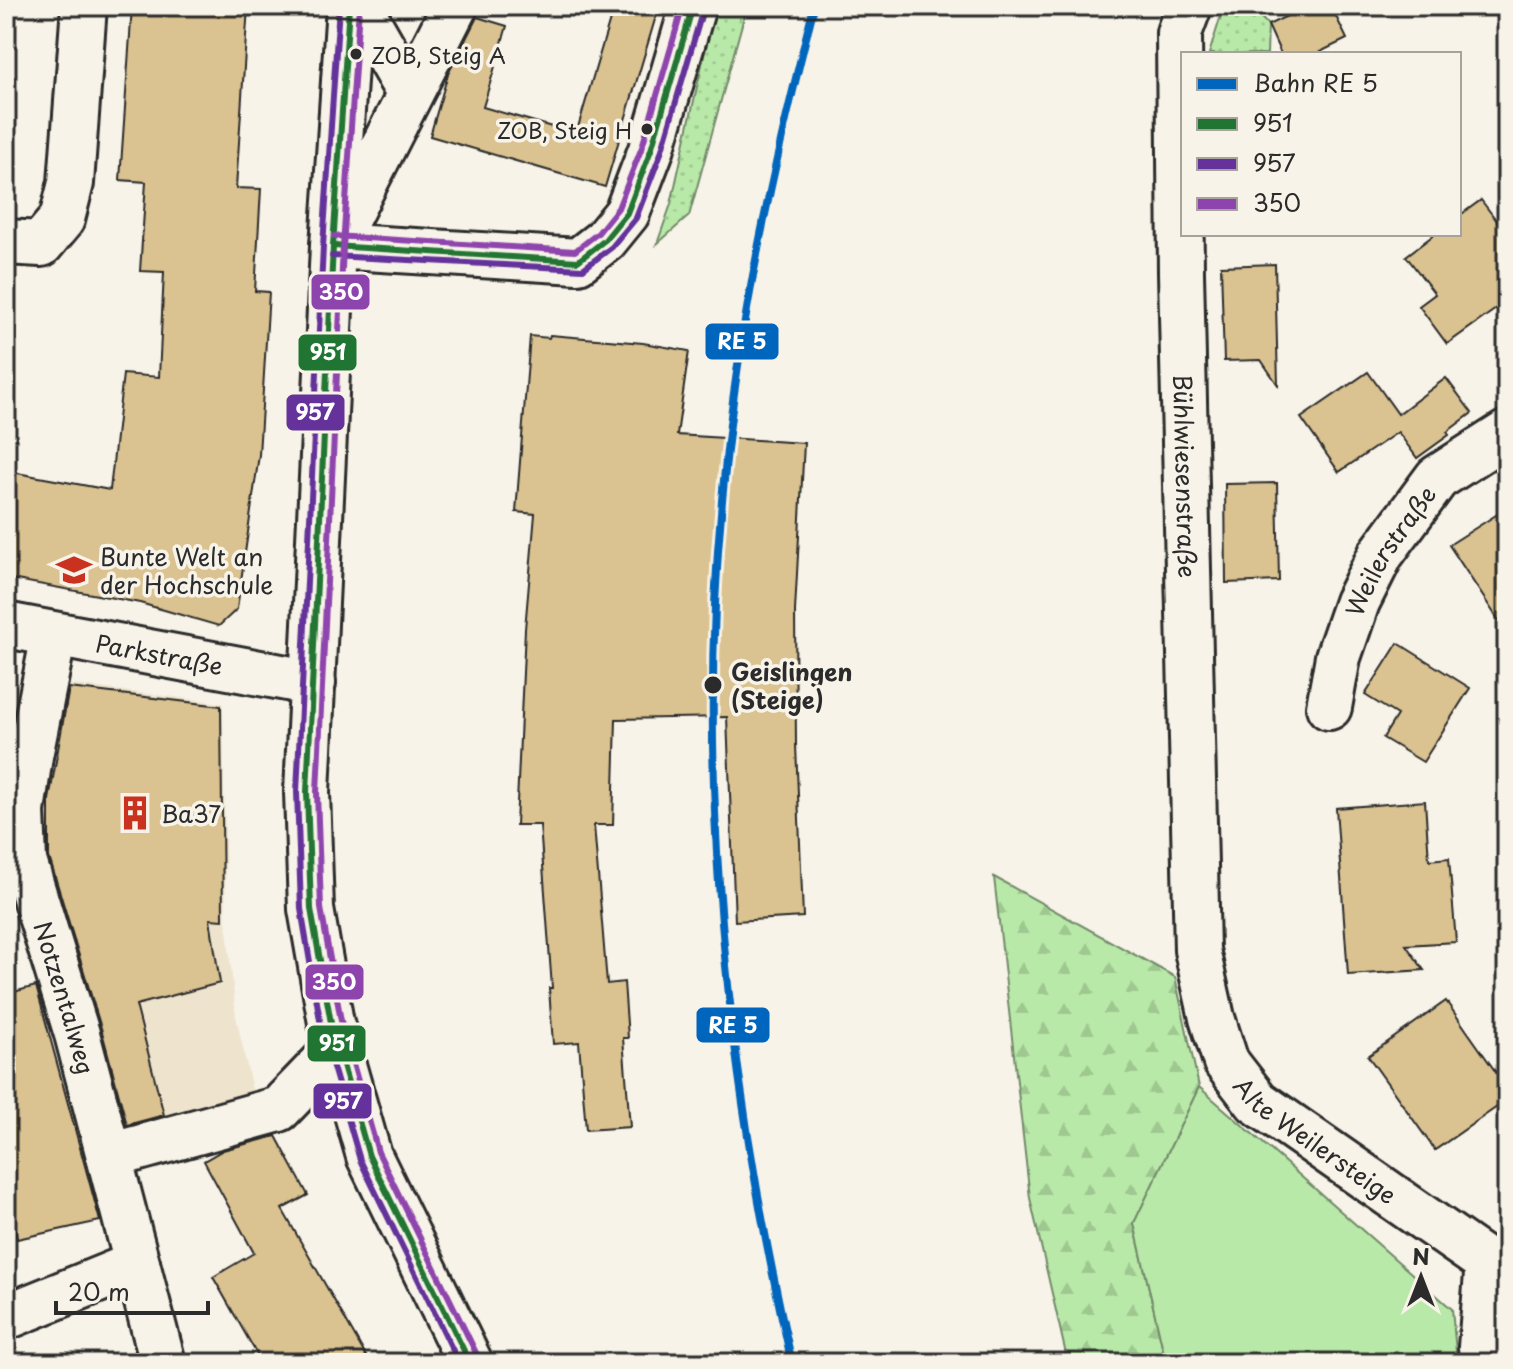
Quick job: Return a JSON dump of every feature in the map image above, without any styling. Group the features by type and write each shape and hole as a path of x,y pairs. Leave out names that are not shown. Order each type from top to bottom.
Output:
{"street":[{"path":"6,242 41,244 62,219 71,183 84,6"},
{"path":"349,6 333,246 307,792 311,909 337,1049 369,1156 470,1363"},
{"path":"359,6 409,93"},
{"path":"333,246 455,6"},
{"path":"333,246 578,261 605,240 627,213 651,150 693,6"},
{"name":"Bühlwiesenstraße","path":"1181,202 1179,33 1189,6"},
{"name":"Bühlwiesenstraße","path":"1182,236 1197,950"},
{"name":"Weilerstraße","path":"1329,707 1338,657 1347,630 1381,554 1437,478 1507,433"},
{"name":"Parkstraße","path":"6,625 313,683"},
{"name":"Notzentalweg","path":"54,635 22,811 24,861 77,1034 163,1363"},
{"name":"Alte Weilersteige","path":"1197,950 1212,1018 1226,1062 1257,1102 1498,1269"},
{"path":"110,1156 279,1109 337,1049"},
{"path":"6,1317 137,1264"},
{"path":"1483,1363 1481,1347 1498,1269"}],"shaded area":[{"name":"Ba37","path":"59,683 223,703 226,919 236,1016 256,1108 124,1140 42,860 47,767"}],"green space":[{"path":"715,6 747,6 689,216 657,244 671,204"},
{"path":"1224,6 1250,6 1268,25 1267,52 1210,52"},
{"path":"994,877 1175,977 1199,1087 1134,1223 1166,1363 1068,1363 1030,1198"},
{"path":"1199,1087 1452,1309 1457,1363 1166,1363 1134,1223"}],"building":[{"path":"132,6 248,6 236,188 261,189 255,291 269,292 259,455 237,609 219,626 140,603 6,578 6,471 110,490 123,374 159,377 164,272 140,271 146,182 120,180"},
{"path":"614,6 659,6 605,187 430,136 448,74 477,17 507,26 483,107 576,134"},
{"path":"1308,6 1331,6 1347,39 1320,52 1280,52 1268,25"},
{"path":"1481,200 1507,234 1507,301 1447,344 1419,306 1435,294 1406,256 1432,236 1461,236 1461,215"},
{"path":"1275,264 1278,385 1261,360 1224,361 1221,266"},
{"path":"550,335 643,343 689,351 677,435 804,443 795,611 796,745 803,917 735,921 727,717 616,719 613,825 594,825 607,984 624,982 628,1038 623,1038 630,1127 586,1130 579,1042 553,1044 540,825 516,825 525,629 535,514 516,512 530,336 549,338"},
{"path":"1368,372 1398,414 1446,378 1472,413 1447,432 1449,435 1417,458 1398,432 1339,472 1301,418"},
{"path":"1277,483 1279,581 1226,583 1225,484"},
{"path":"1507,508 1507,633 1449,545"},
{"path":"1398,643 1470,688 1423,762 1383,738 1397,715 1365,695"},
{"name":"Ba37","path":"69,688 221,706 223,920 210,919 220,983 136,1005 164,1115 127,1125 49,857 49,800"},
{"path":"1425,801 1429,860 1449,858 1456,942 1406,945 1424,970 1348,975 1336,808"},
{"path":"36,986 100,1221 17,1239 6,1189 6,994"},
{"path":"1446,1001 1507,1088 1507,1100 1435,1150 1368,1056"},
{"path":"276,1136 308,1195 282,1209 370,1363 262,1363 213,1277 254,1253 204,1161 223,1150"}],"transit line":[{"name":"957","path":"339,6 323,246 297,792 301,909 321,1026 360,1160 459,1363"},
{"name":"951","path":"349,6 333,246 307,792 311,909 331,1023 369,1156 470,1363"},
{"name":"350","path":"334,236 575,251 598,233 618,208 642,147 683,6"},
{"name":"951","path":"333,246 578,261 605,240 627,213 651,150 693,6"},
{"path":"792,1363 749,1145 734,1035 722,924 715,813 713,702 716,591 724,480 739,360 772,182 814,6"},
{"name":"350","path":"359,7 343,247 317,792 321,908 341,1021 378,1152 479,1359"},
{"name":"957","path":"332,256 583,269 612,247 636,218 661,153 703,9"}],"place":[{"name":"ZOB, Steig A","path":"356,54"},
{"name":"ZOB, Steig H","path":"647,129"},
{"name":"Bunte Welt an der Hochschule","path":"74,570"},
{"name":"Geislingen (Steige)","path":"713,685"},
{"name":"Ba37","path":"135,813"}]}
